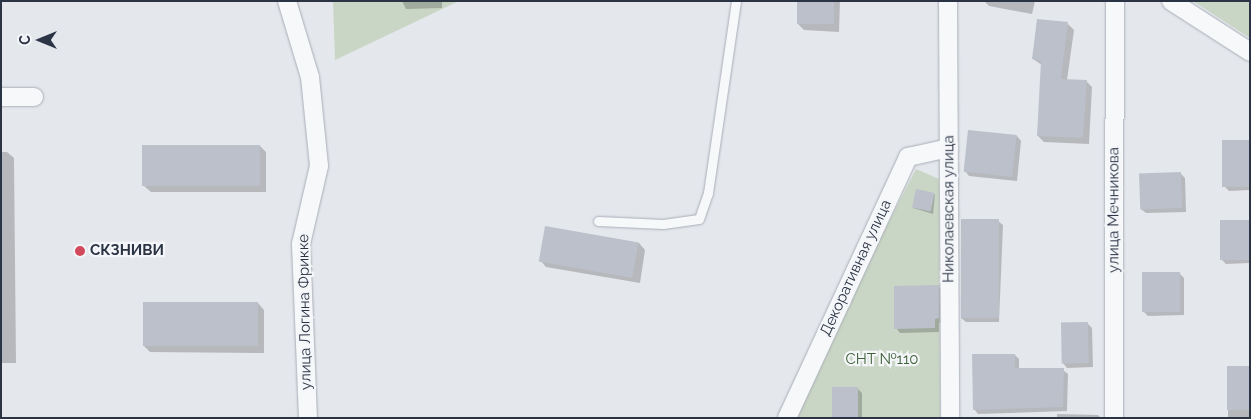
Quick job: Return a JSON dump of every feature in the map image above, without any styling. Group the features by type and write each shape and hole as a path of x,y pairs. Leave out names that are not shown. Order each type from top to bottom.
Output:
{"street":[{"name":"улица Логина Фрикке","path":"287,1 310,76 319,166 301,244 308,418"},
{"name":"Николаевская улица","path":"948,1 950,418"},
{"name":"улица Мечникова","path":"1114,1 1114,418"},
{"path":"1170,1 1250,52"},
{"path":"1,97 34,97"},
{"name":"Декоративная улица","path":"787,418 908,157 949,148"}],"lane":[{"path":"598,220 662,224 699,219 708,194 736,1"}],"green space":[{"path":"333,1 459,1 335,60"},
{"path":"1193,1 1250,1 1250,38"},
{"name":"СНТ №110","path":"916,169 939,179 940,418 788,418"}],"building":[{"path":"797,1 834,1 834,24 797,24"},
{"path":"1037,19 1068,22 1061,79 1087,80 1083,138 1037,136 1041,61 1032,59"},
{"path":"968,130 1017,135 1012,177 964,172"},
{"path":"1222,140 1250,140 1250,187 1222,187"},
{"path":"142,145 260,145 260,186 142,186"},
{"path":"1181,172 1182,208 1140,209 1139,173"},
{"path":"916,189 935,193 931,212 912,208"},
{"path":"961,219 999,219 999,318 961,318"},
{"path":"1220,220 1250,220 1250,260 1220,260"},
{"path":"545,226 639,242 632,278 539,261"},
{"path":"1142,272 1180,272 1180,312 1142,312"},
{"path":"939,285 939,318 935,319 935,328 894,329 894,286"},
{"path":"143,302 258,302 258,346 143,346"},
{"path":"1061,322 1088,322 1089,363 1062,363"},
{"path":"972,354 1015,354 1015,368 1064,368 1063,407 973,410"},
{"path":"1227,366 1250,366 1250,410 1227,410"},
{"path":"832,387 858,387 858,418 832,418"}],"place":[{"name":"СКЗНИВИ","path":"80,251"}]}
